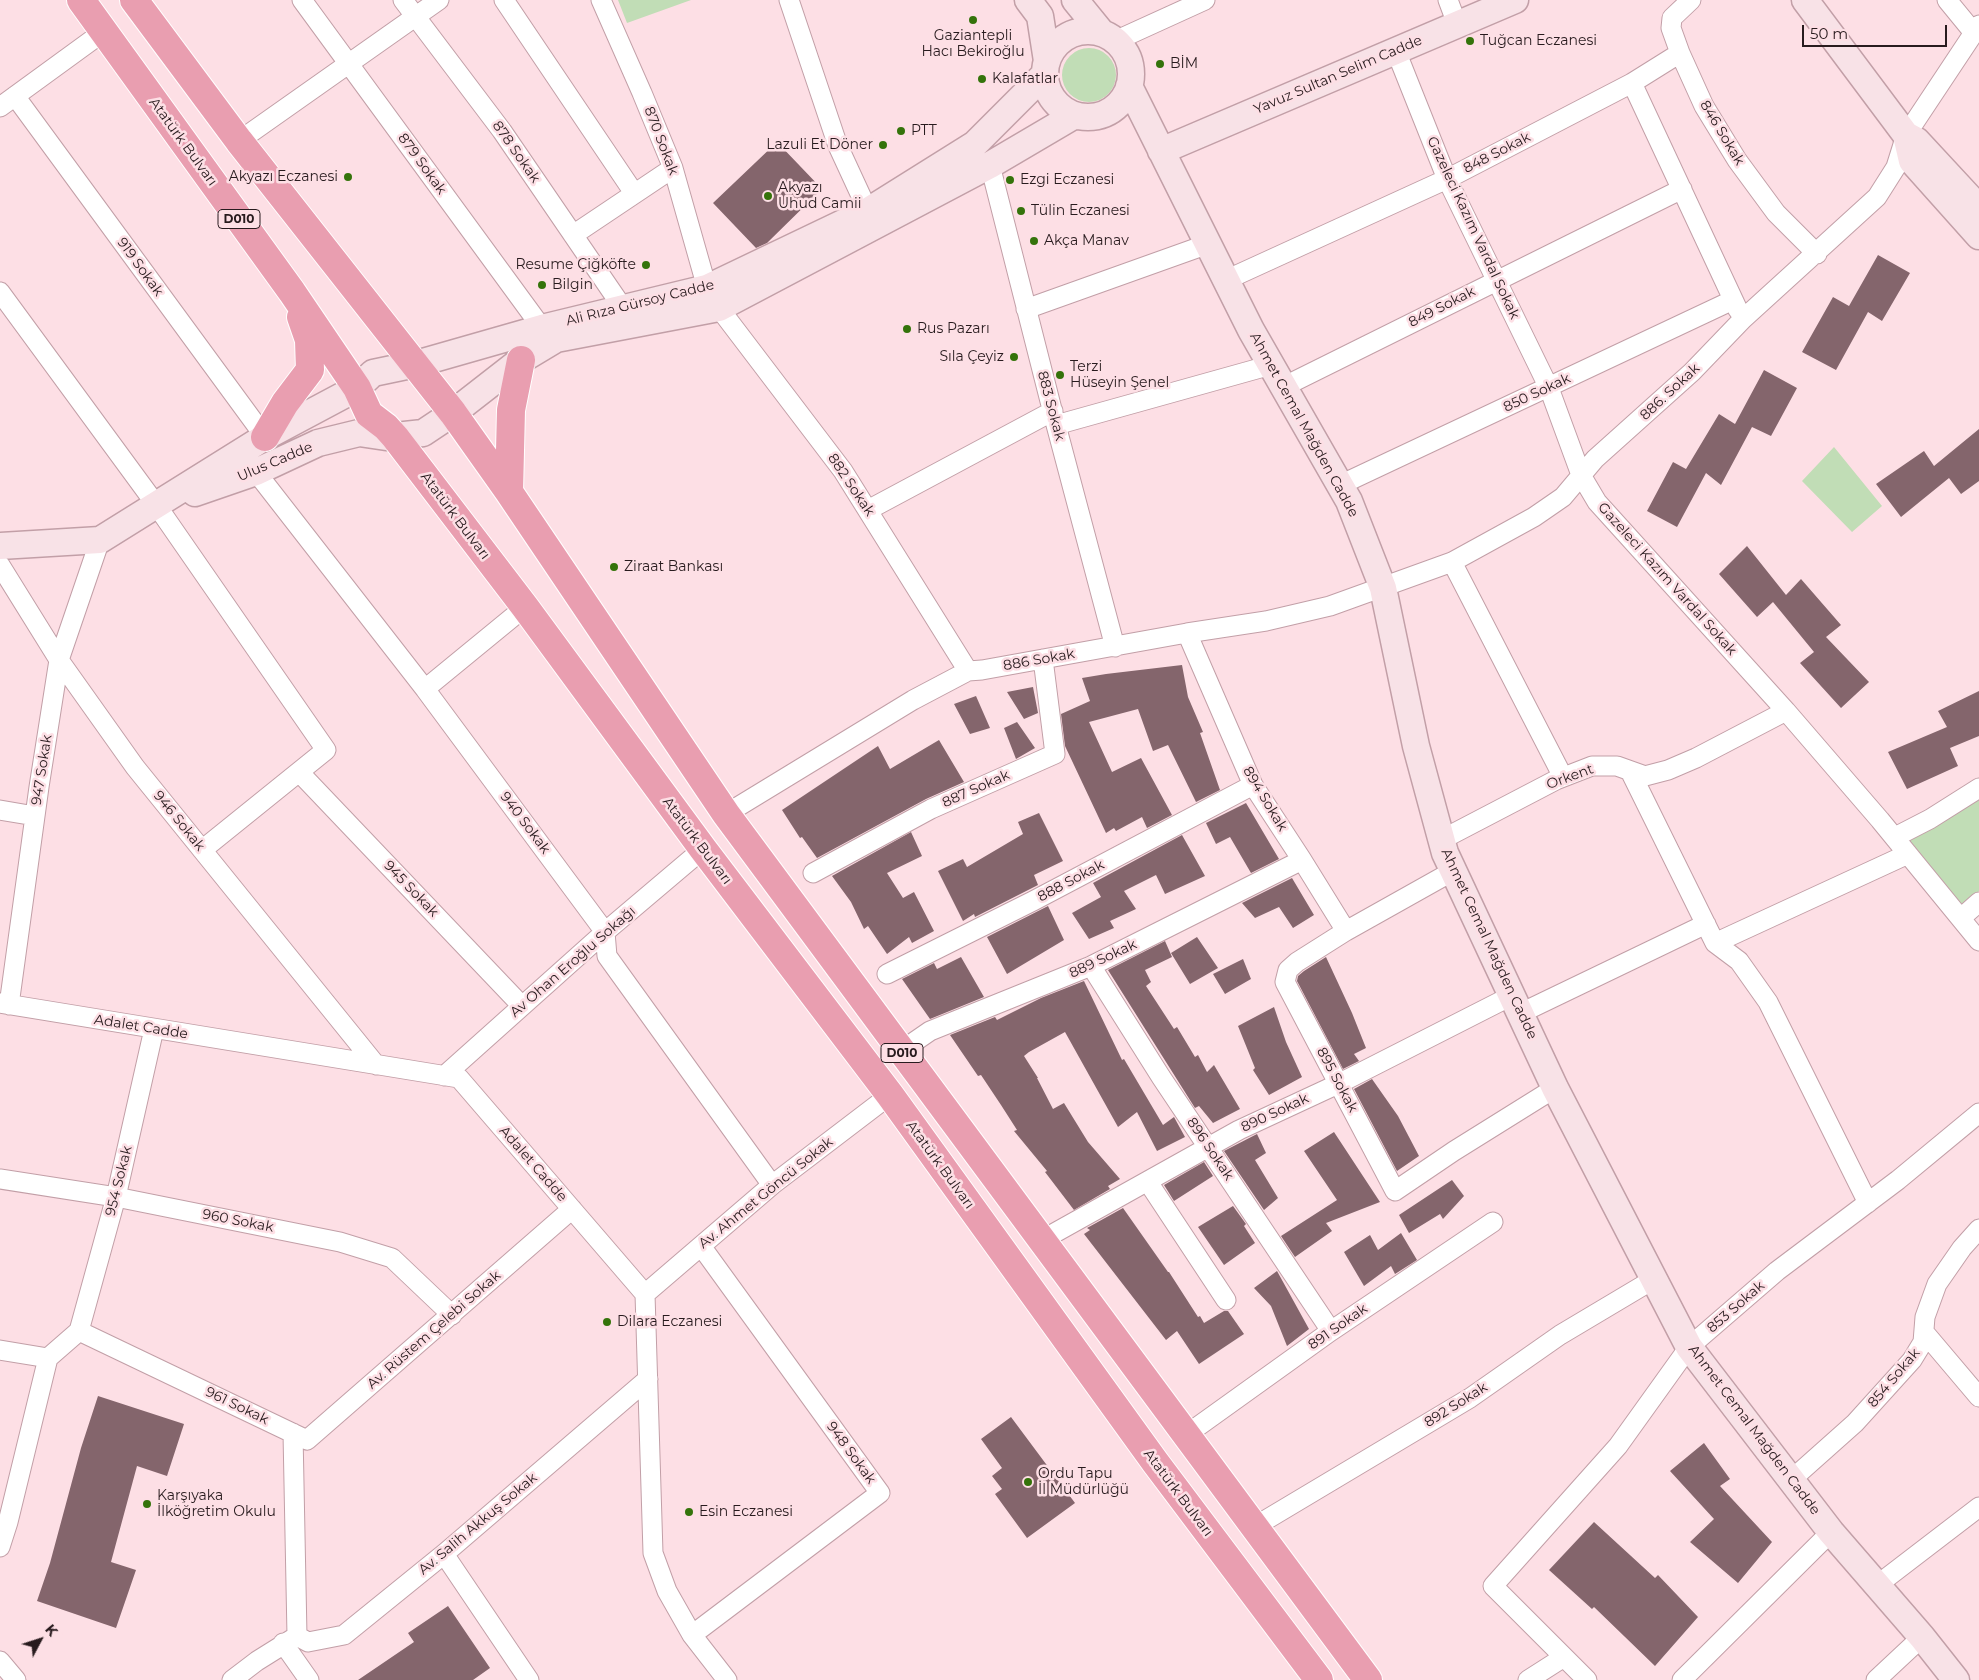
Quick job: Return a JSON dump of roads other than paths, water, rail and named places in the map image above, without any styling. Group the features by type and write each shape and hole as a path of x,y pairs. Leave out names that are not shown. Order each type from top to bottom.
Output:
{"highway":[{"name":"Atatürk Bulvarı","path":"81,0 292,292 356,388 368,414 396,437 525,607 703,850 890,1095 1155,1462 1320,1680"},
{"name":"D010","path":"134,0 239,141 453,413 509,492 726,814 1368,1680"},
{"path":"264,437 285,403 310,370 309,340 292,292"},
{"path":"509,492 511,410 521,360"}],"main road":[{"path":"1028,0 1040,16 1047,87 1054,99 1063,109 1075,115 1089,116 1102,114 1114,108 1123,98 1129,86 1131,74 1129,61 1124,50 1108,36 1075,0"},
{"name":"Yavuz Sultan Selim Cadde","path":"1162,151 1515,0"},
{"path":"1805,0 1906,135 1912,162 1979,236"},
{"path":"1046,67 1053,49 1062,39 1074,33 1087,31 1108,36"},
{"name":"Ali Rıza Gürsoy Cadde","path":"416,364 542,328 623,308 713,298 868,211 975,144 1046,67"},
{"name":"Ahmet Cemal Mağden Cadde","path":"1129,86 1226,280 1271,365 1349,502 1383,588 1416,746 1441,840 1453,871 1555,1088 1689,1347 1831,1532 1922,1637 1956,1680"},
{"name":"Ali Rıza Gürsoy Cadde","path":"453,413 521,360 556,339 713,298 990,165 1075,115"},
{"path":"1906,135 1917,141 1979,208"},
{"name":"Ulus Cadde","path":"0,546 100,540 157,506 264,437 356,388 373,373 416,364"},
{"name":"Ulus Cadde","path":"157,506 256,472 318,443 359,433 386,438 422,432 453,413"}],"street":[{"name":"879 Sokak","path":"302,0 542,328"},
{"name":"878 Sokak","path":"403,0 502,131 623,308"},
{"path":"239,141 439,0"},
{"path":"504,0 634,193"},
{"name":"870 Sokak","path":"601,0 673,168 713,298"},
{"path":"789,0 838,146 868,211"},
{"path":"1108,36 1205,0"},
{"path":"1448,0 1458,24"},
{"name":"846 Sokak","path":"1691,0 1672,18 1671,28 1704,106 1738,160 1776,213 1816,254"},
{"path":"1947,0 1976,29"},
{"name":"886. Sokak","path":"1383,588 1452,562 1534,517 1564,497 1595,459 1692,372 1743,320 1877,197 1896,167 1906,135 1976,29"},
{"path":"7,102 103,32"},
{"name":"Gazeleci Kazım Vardal Sokak","path":"1396,51 1447,179 1548,388 1581,475 1597,502 1622,532 1786,711 1908,854 1979,941"},
{"name":"848 Sokak","path":"1226,280 1447,179 1632,83 1680,53"},
{"path":"1632,83 1743,320"},
{"name":"919 Sokak","path":"7,102 264,437"},
{"name":"883 Sokak","path":"990,165 1054,418 1115,647"},
{"path":"573,235 673,168"},
{"name":"849 Sokak","path":"1284,387 1682,189"},
{"path":"1026,309 1208,244"},
{"path":"0,292 157,506 326,750 202,850"},
{"name":"882 Sokak","path":"713,298 843,472 968,671"},
{"name":"850 Sokak","path":"1340,485 1733,300"},
{"path":"868,510 1054,418 1271,365"},
{"name":"940 Sokak","path":"256,472 425,689 605,932"},
{"name":"947 Sokak","path":"5,1004 59,660 100,540"},
{"path":"1452,562 1563,778"},
{"name":"946 Sokak","path":"0,565 59,660 135,767 376,1065"},
{"name":"886 Sokak","path":"726,814 912,700 968,671 1275,619 1330,606 1383,588"},
{"path":"425,689 525,607"},
{"name":"894 Sokak","path":"1187,633 1253,785 1346,931"},
{"name":"887 Sokak","path":"813,873 931,809 1055,754 1043,659"},
{"name":"Orkent","path":"1441,840 1563,778 1592,766 1617,766 1645,776 1668,770 1696,758 1786,711"},
{"path":"1630,771 1715,943 1739,961 1768,1002 1868,1203"},
{"name":"945 Sokak","path":"299,772 522,1006"},
{"name":"888 Sokak","path":"887,974 1033,901 1253,785"},
{"path":"1894,838 1930,819 1979,788"},
{"path":"0,810 35,816"},
{"name":"Av Ohan Eroğlu Sokağı","path":"444,1076 605,932 703,850"},
{"path":"1715,943 1908,854"},
{"name":"889 Sokak","path":"901,1051 930,1031 1091,966 1302,860"},
{"name":"895 Sokak","path":"1453,871 1346,931 1292,966 1288,970 1284,982 1395,1192 1454,1151 1555,1088"},
{"path":"1961,918 1979,902"},
{"path":"1517,1004 1706,924"},
{"path":"605,932 606,956 772,1185"},
{"name":"896 Sokak","path":"1091,966 1161,1077 1331,1330"},
{"name":"Adalet Cadde","path":"5,1004 154,1030 459,1078 645,1294"},
{"name":"890 Sokak","path":"1042,1240 1239,1130 1517,1004"},
{"name":"954 Sokak","path":"79,1331 116,1197 154,1030"},
{"name":"Av. Ahmet Göncü Sokak","path":"645,1294 772,1185 890,1095"},
{"name":"853 Sokak","path":"1564,1657 1493,1586 1618,1446 1689,1347 1777,1272 1868,1203 1979,1113"},
{"name":"960 Sokak","path":"0,1179 116,1197 340,1242 392,1258 452,1315"},
{"path":"1148,1182 1226,1300"},
{"name":"Av. Rüstem Çelebi Sokak","path":"293,1433 307,1440 572,1209"},
{"name":"891 Sokak","path":"1186,1434 1331,1330 1493,1222"},
{"name":"854 Sokak","path":"1791,1480 1855,1423 1912,1360 1923,1342 1925,1317 1937,1284 1962,1248 1979,1229"},
{"name":"948 Sokak","path":"692,1635 880,1492 701,1246"},
{"name":"892 Sokak","path":"1254,1526 1470,1398 1560,1335 1654,1278"},
{"path":"645,1294 653,1553 667,1591 692,1635 726,1680"},
{"path":"0,1547 4,1521 48,1358 79,1331"},
{"name":"961 Sokak","path":"79,1331 293,1433"},
{"path":"1924,1332 1979,1397"},
{"path":"0,1350 48,1358"},
{"name":"Av. Salih Akkuş Sokak","path":"290,1640 308,1642 344,1635 444,1554 648,1379"},
{"path":"293,1433 290,1640 309,1680"},
{"path":"1876,1586 1979,1507"},
{"path":"1682,1680 1831,1532"},
{"path":"444,1554 529,1680"},
{"path":"1876,1680 1922,1637"},
{"path":"232,1680 290,1640"},
{"path":"1528,1680 1564,1657 1587,1680"},
{"path":"0,1661 16,1680"}],"place":[{"name":"Gaziantepli Hacı Bekiroğlu","path":"973,20"},
{"name":"Tuğcan Eczanesi","path":"1470,41"},
{"name":"BİM","path":"1160,64"},
{"name":"Kalafatlar","path":"982,79"},
{"name":"PTT","path":"901,131"},
{"name":"Lazuli Et Döner","path":"883,145"},
{"name":"Akyazı Eczanesi","path":"348,177"},
{"name":"Ezgi Eczanesi","path":"1010,180"},
{"name":"Akyazı Uhud Camii","path":"768,196"},
{"name":"Tülin Eczanesi","path":"1021,211"},
{"name":"Akça Manav","path":"1034,241"},
{"name":"Resume Çiğköfte","path":"646,265"},
{"name":"Bilgin","path":"542,285"},
{"name":"Rus Pazarı","path":"907,329"},
{"name":"Sıla Çeyiz","path":"1014,357"},
{"name":"Terzi Hüseyin Şenel","path":"1060,375"},
{"name":"Ziraat Bankası","path":"614,567"},
{"name":"Dilara Eczanesi","path":"607,1322"},
{"name":"Ordu Tapu İl Müdürlüğü","path":"1028,1482"},
{"name":"Karşıyaka İlköğretim Okulu","path":"147,1504"},
{"name":"Esin Eczanesi","path":"689,1512"}]}
